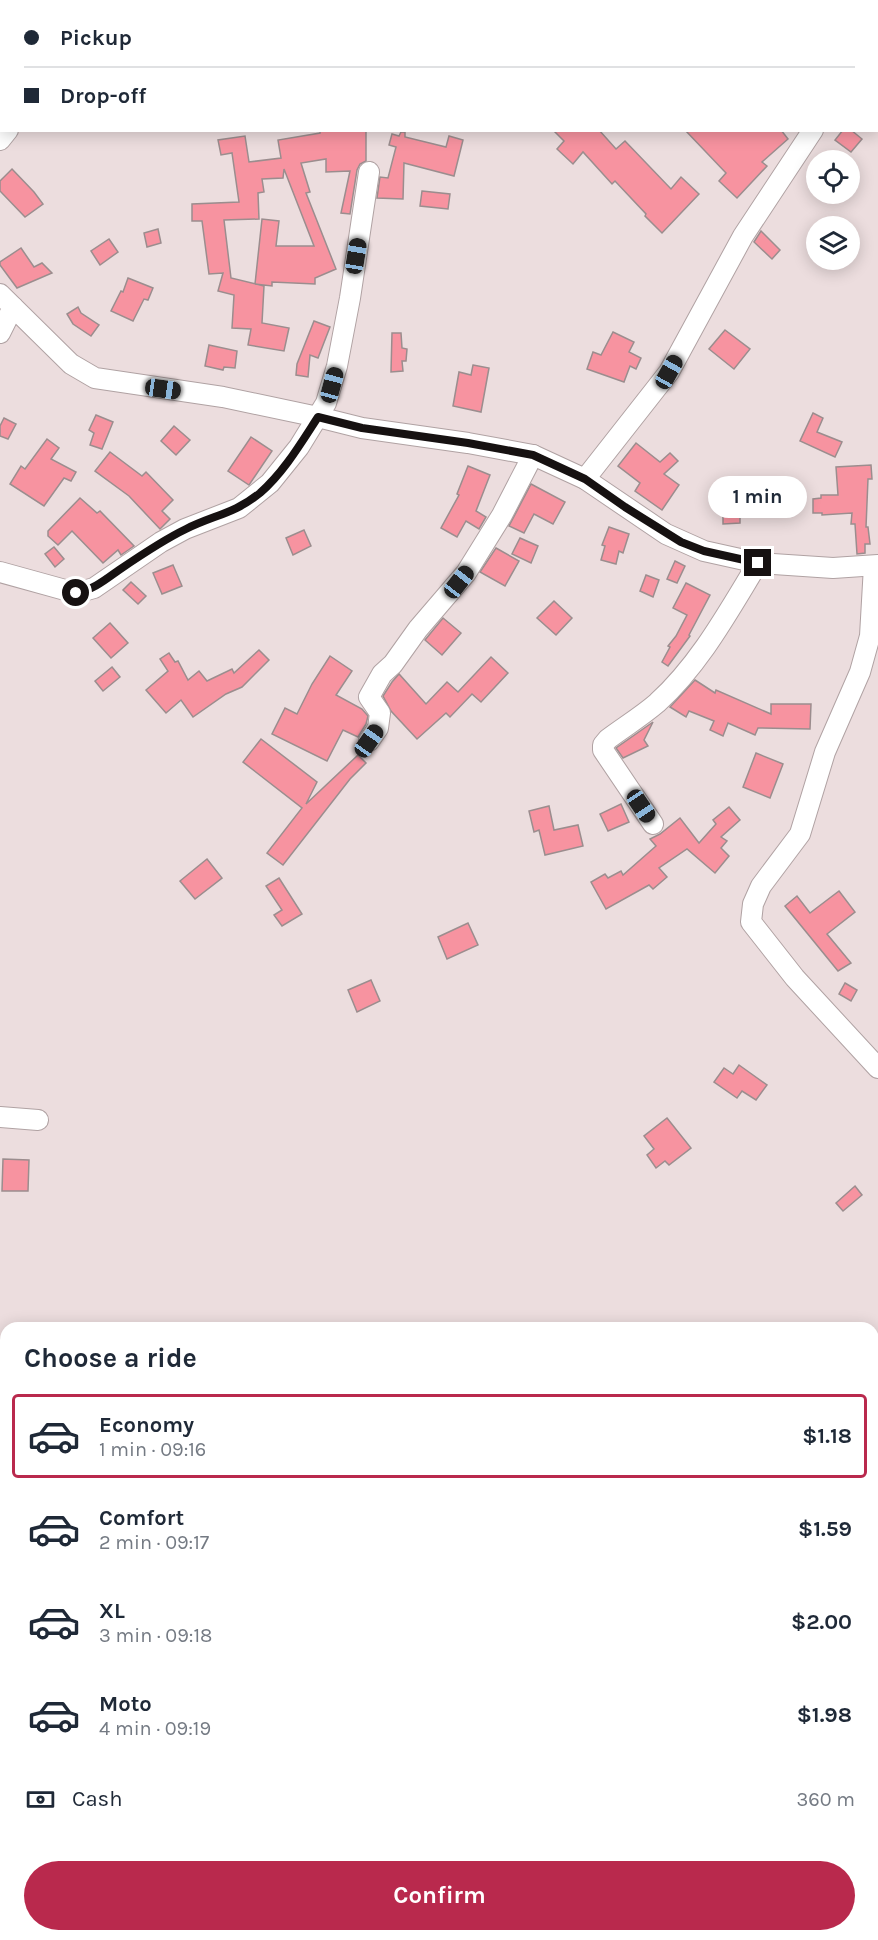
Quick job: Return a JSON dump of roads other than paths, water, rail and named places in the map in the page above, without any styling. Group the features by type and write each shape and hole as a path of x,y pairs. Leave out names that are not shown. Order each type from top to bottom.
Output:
{"street":[{"path":"585,479 669,372 742,236 812,132"},
{"path":"0,573 76,593 94,588 161,542 195,525 239,508 261,492 299,447 326,403 337,366 350,298 369,172"},
{"path":"7,301 71,364 94,378 223,397 362,428 533,455 585,479 681,542 704,551 758,563 833,568 876,566 870,636 860,672 825,752 800,834 761,886 753,904 751,922 795,978 878,1068"},
{"path":"0,333 7,301"},
{"path":"369,741 378,728 380,713 369,697 373,687 393,664 424,620 466,573 502,515 533,455"},
{"path":"653,824 603,750 603,745 656,703 678,681 703,651 758,563"},
{"path":"0,1117 38,1120"}]}
